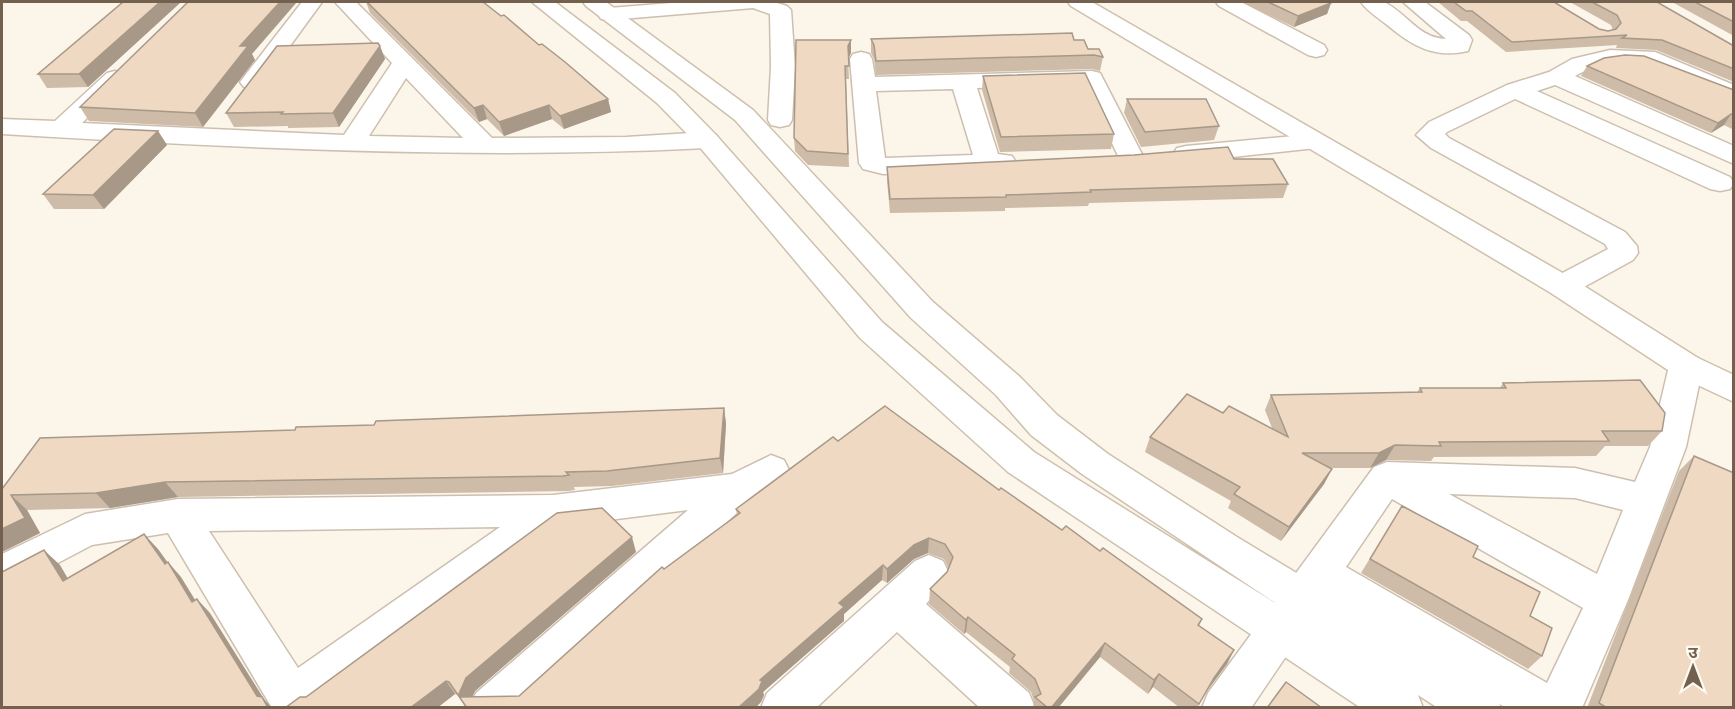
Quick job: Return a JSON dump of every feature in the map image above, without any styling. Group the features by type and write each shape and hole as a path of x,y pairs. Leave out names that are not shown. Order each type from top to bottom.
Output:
{"street":[{"path":"224,119 312,2"},
{"path":"542,2 666,98 706,140 871,330 1022,462 1300,600 1548,708"},
{"path":"601,8 754,2 780,10 783,67 780,120"},
{"path":"1078,2 1562,286 1686,366 1734,390"},
{"path":"1226,2 1316,50"},
{"path":"1371,2 1418,39 1432,45 1460,46 1461,40 1413,2"},
{"path":"357,5 404,62 484,145"},
{"path":"601,8 744,115 922,310 1008,386 1044,425 1095,464 1300,600 1479,708"},
{"path":"1562,286 1623,252 1622,246 1614,238 1440,144 1428,135 1438,127 1515,90 1557,77 1580,64 1610,57 1690,54"},
{"path":"1647,57 1734,94"},
{"path":"352,143 404,62"},
{"path":"60,129 128,65"},
{"path":"1024,162 872,164 862,71 963,82 1102,78 1139,157 1316,142"},
{"path":"1557,77 1734,156"},
{"path":"963,82 988,163"},
{"path":"1515,90 1720,183"},
{"path":"2,127 60,129 224,119 352,143 653,144 706,140"},
{"path":"1559,708 1607,600 1646,500 1685,455 1686,366"},
{"path":"1224,708 1387,477"},
{"path":"1387,477 1575,483 1646,500"},
{"path":"1387,477 1607,600"},
{"path":"2,573 85,530 178,515 553,511 755,479 492,708"},
{"path":"178,515 292,699 553,511"},
{"path":"783,708 929,573"},
{"path":"1300,600 1401,708"},
{"path":"897,605 1013,708"}],"building":[{"path":"123,2 160,2 79,74 38,74"},
{"path":"188,2 280,2 240,46 248,46 195,113 80,107"},
{"path":"367,2 483,2 501,16 504,15 539,45 542,44 608,99 560,116 549,105 499,122 483,105 474,108"},
{"path":"1268,2 1327,2 1331,3 1298,16"},
{"path":"1454,2 1554,2 1599,29 1608,31 1616,29 1621,23 1617,15 1592,2 1657,2 1734,46 1734,69 1662,40 1622,38 1627,35 1512,42 1472,11 1466,11"},
{"path":"1695,2 1734,2 1734,22"},
{"path":"1072,33 1074,40 1084,40 1088,49 1099,49 1103,57 1094,55 876,61 871,39"},
{"path":"796,40 851,40 848,46 849,66 845,66 848,154 807,151 794,138"},
{"path":"378,43 380,46 333,113 226,113 277,46"},
{"path":"1625,55 1644,56 1734,90 1734,115 1731,114 1718,123 1587,66 1604,58"},
{"path":"1085,73 1114,134 1001,137 983,76"},
{"path":"1127,99 1206,99 1219,126 1145,132"},
{"path":"114,129 158,131 93,195 43,194"},
{"path":"1228,147 1234,159 1273,159 1288,184 1090,190 1091,192 1006,195 1006,197 890,199 887,167 1134,155"},
{"path":"1640,380 1665,413 1662,431 1602,431 1609,441 1439,442 1441,446 1395,445 1379,453 1302,453 1332,469 1289,527 1234,494 1240,487 1150,437 1187,394 1223,413 1229,406 1288,437 1271,395 1422,392 1420,388 1506,388 1503,383"},
{"path":"885,406 999,490 1001,488 1062,530 1066,526 1100,551 1103,548 1202,619 1198,625 1234,650 1199,704 1159,674 1154,680 1105,643 1051,708 1048,708 1035,697 1041,694 1035,679 1012,659 1015,655 968,617 966,620 930,589 947,572 953,557 945,544 929,538 914,545 887,569 883,565 839,603 844,607 760,680 762,681 759,689 738,708 467,708 446,681 410,708 285,708 300,697 306,697 557,513 602,508 632,537 466,678 459,694 461,697 519,696 662,567 664,569 740,513 736,509 833,437 838,441"},
{"path":"724,408 720,458 607,471 566,472 569,475 563,476 165,482 96,493 11,495 25,518 2,529 2,489 40,438 295,430 296,427 374,425 376,421"},
{"path":"1694,456 1734,473 1734,708 1607,708 1599,703"},
{"path":"1402,506 1478,546 1473,557 1540,592 1530,616 1552,628 1542,656 1370,559"},
{"path":"144,534 165,564 168,562 192,602 197,599 257,696 262,697 268,708 2,708 2,572 44,550 63,581"},
{"path":"1286,682 1322,708 1267,708"}]}
